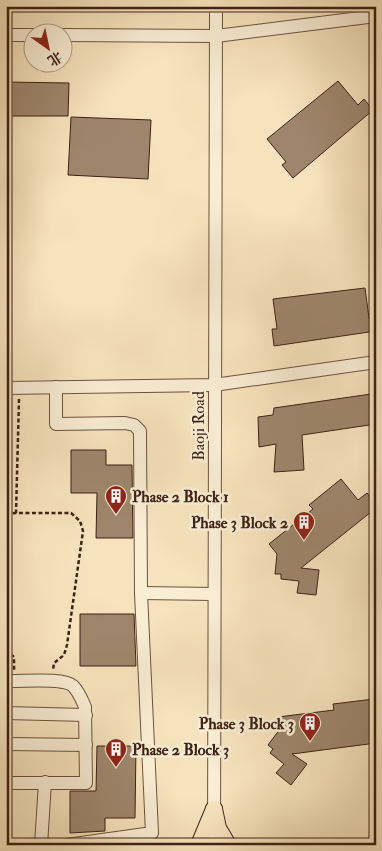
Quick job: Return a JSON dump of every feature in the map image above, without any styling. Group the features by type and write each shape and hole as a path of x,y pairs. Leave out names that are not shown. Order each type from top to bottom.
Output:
{"main road":[{"path":"199,845 214,809"},
{"path":"214,809 218,828 228,845"}],"street":[{"name":"Baoji Road","path":"214,845 216,6"},
{"path":"72,35 216,36 376,16"},
{"path":"6,35 22,35"},
{"path":"12,388 214,385 376,362"},
{"path":"56,387 56,424 125,423 134,425 140,431 141,593 152,833 67,845"},
{"path":"141,593 214,594"},
{"path":"6,783 86,783 86,707 81,697 72,685 63,682 10,681"},
{"path":"6,713 86,715"},
{"path":"6,744 86,745"},
{"path":"41,845 45,782"}],"path":[{"path":"12,388 16,513"},
{"path":"6,514 71,513 80,521 83,531 67,645 64,655 54,663 51,682"},
{"path":"6,650 14,657 10,681"}],"building":[{"path":"338,81 358,105 364,99 373,110 293,178 282,165 286,162 267,139"},
{"path":"6,82 69,83 68,116 6,116"},
{"path":"71,117 151,120 148,179 68,175"},
{"path":"365,288 369,318 376,317 376,331 274,346 272,329 277,329 273,299"},
{"path":"371,394 376,412 376,424 302,435 304,470 274,472 276,444 259,447 258,417 273,415 274,408"},
{"name":"Phase 2 Block 1","path":"71,450 106,450 106,465 132,465 133,538 96,538 97,493 71,493"},
{"name":"Phase 3 Block 2","path":"341,479 358,500 367,493 376,504 376,508 301,568 319,570 316,595 297,593 299,581 281,579 281,574 275,574 277,554 269,544 313,509 309,505"},
{"path":"80,614 134,614 136,666 80,666"},
{"name":"Phase 3 Block 3","path":"374,699 376,743 292,754 307,764 291,785 276,773 284,764 270,753 273,749 268,745 280,729 278,717 334,710 333,704"},
{"name":"Phase 2 Block 3","path":"97,746 136,746 135,818 105,818 105,831 70,833 70,791 96,791"}],"place":[{"name":"Phase 2 Block 1","path":"116,515"},
{"name":"Phase 3 Block 2","path":"304,541"},
{"name":"Phase 3 Block 3","path":"310,742"},
{"name":"Phase 2 Block 3","path":"116,768"}]}
